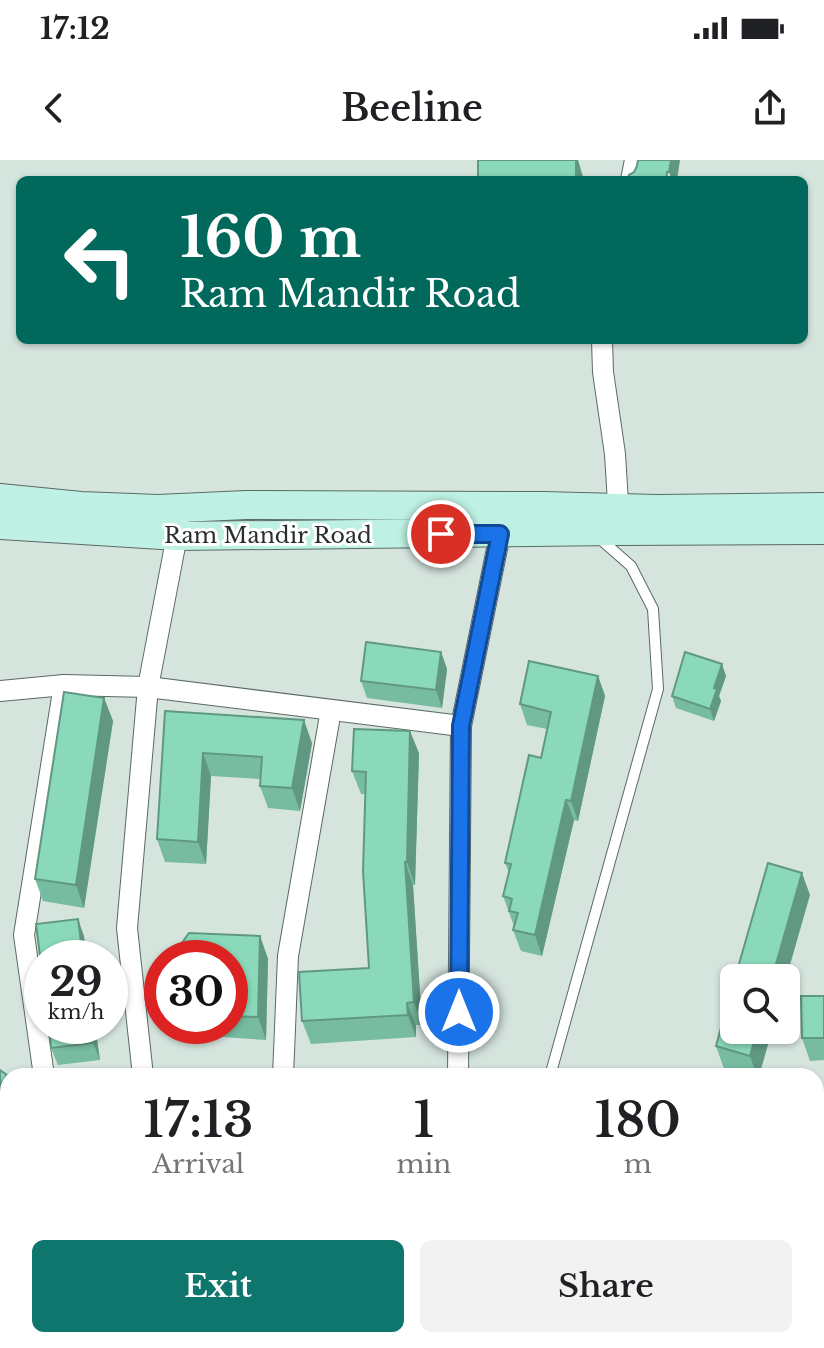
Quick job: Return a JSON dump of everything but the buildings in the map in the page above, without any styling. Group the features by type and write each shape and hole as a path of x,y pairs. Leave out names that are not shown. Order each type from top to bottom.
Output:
{"main road":[{"path":"0,498 158,509 246,505 500,520 824,530"},
{"path":"610,524 824,507"},
{"name":"Ram Mandir Road","path":"0,525 178,536 500,520"}],"street":[{"path":"602,344 615,454 610,524"},
{"path":"142,1068 127,928 148,687 182,508"},
{"path":"458,1068 461,726 500,520"},
{"path":"0,691 64,685 148,687 461,726"},
{"path":"43,1068 24,935 64,685"},
{"path":"283,1068 288,956 331,710"}],"lane":[{"path":"552,1068 658,689 653,609 610,524"}],"route":[{"path":"441,534 500,534 461,726 459,1012"}]}
